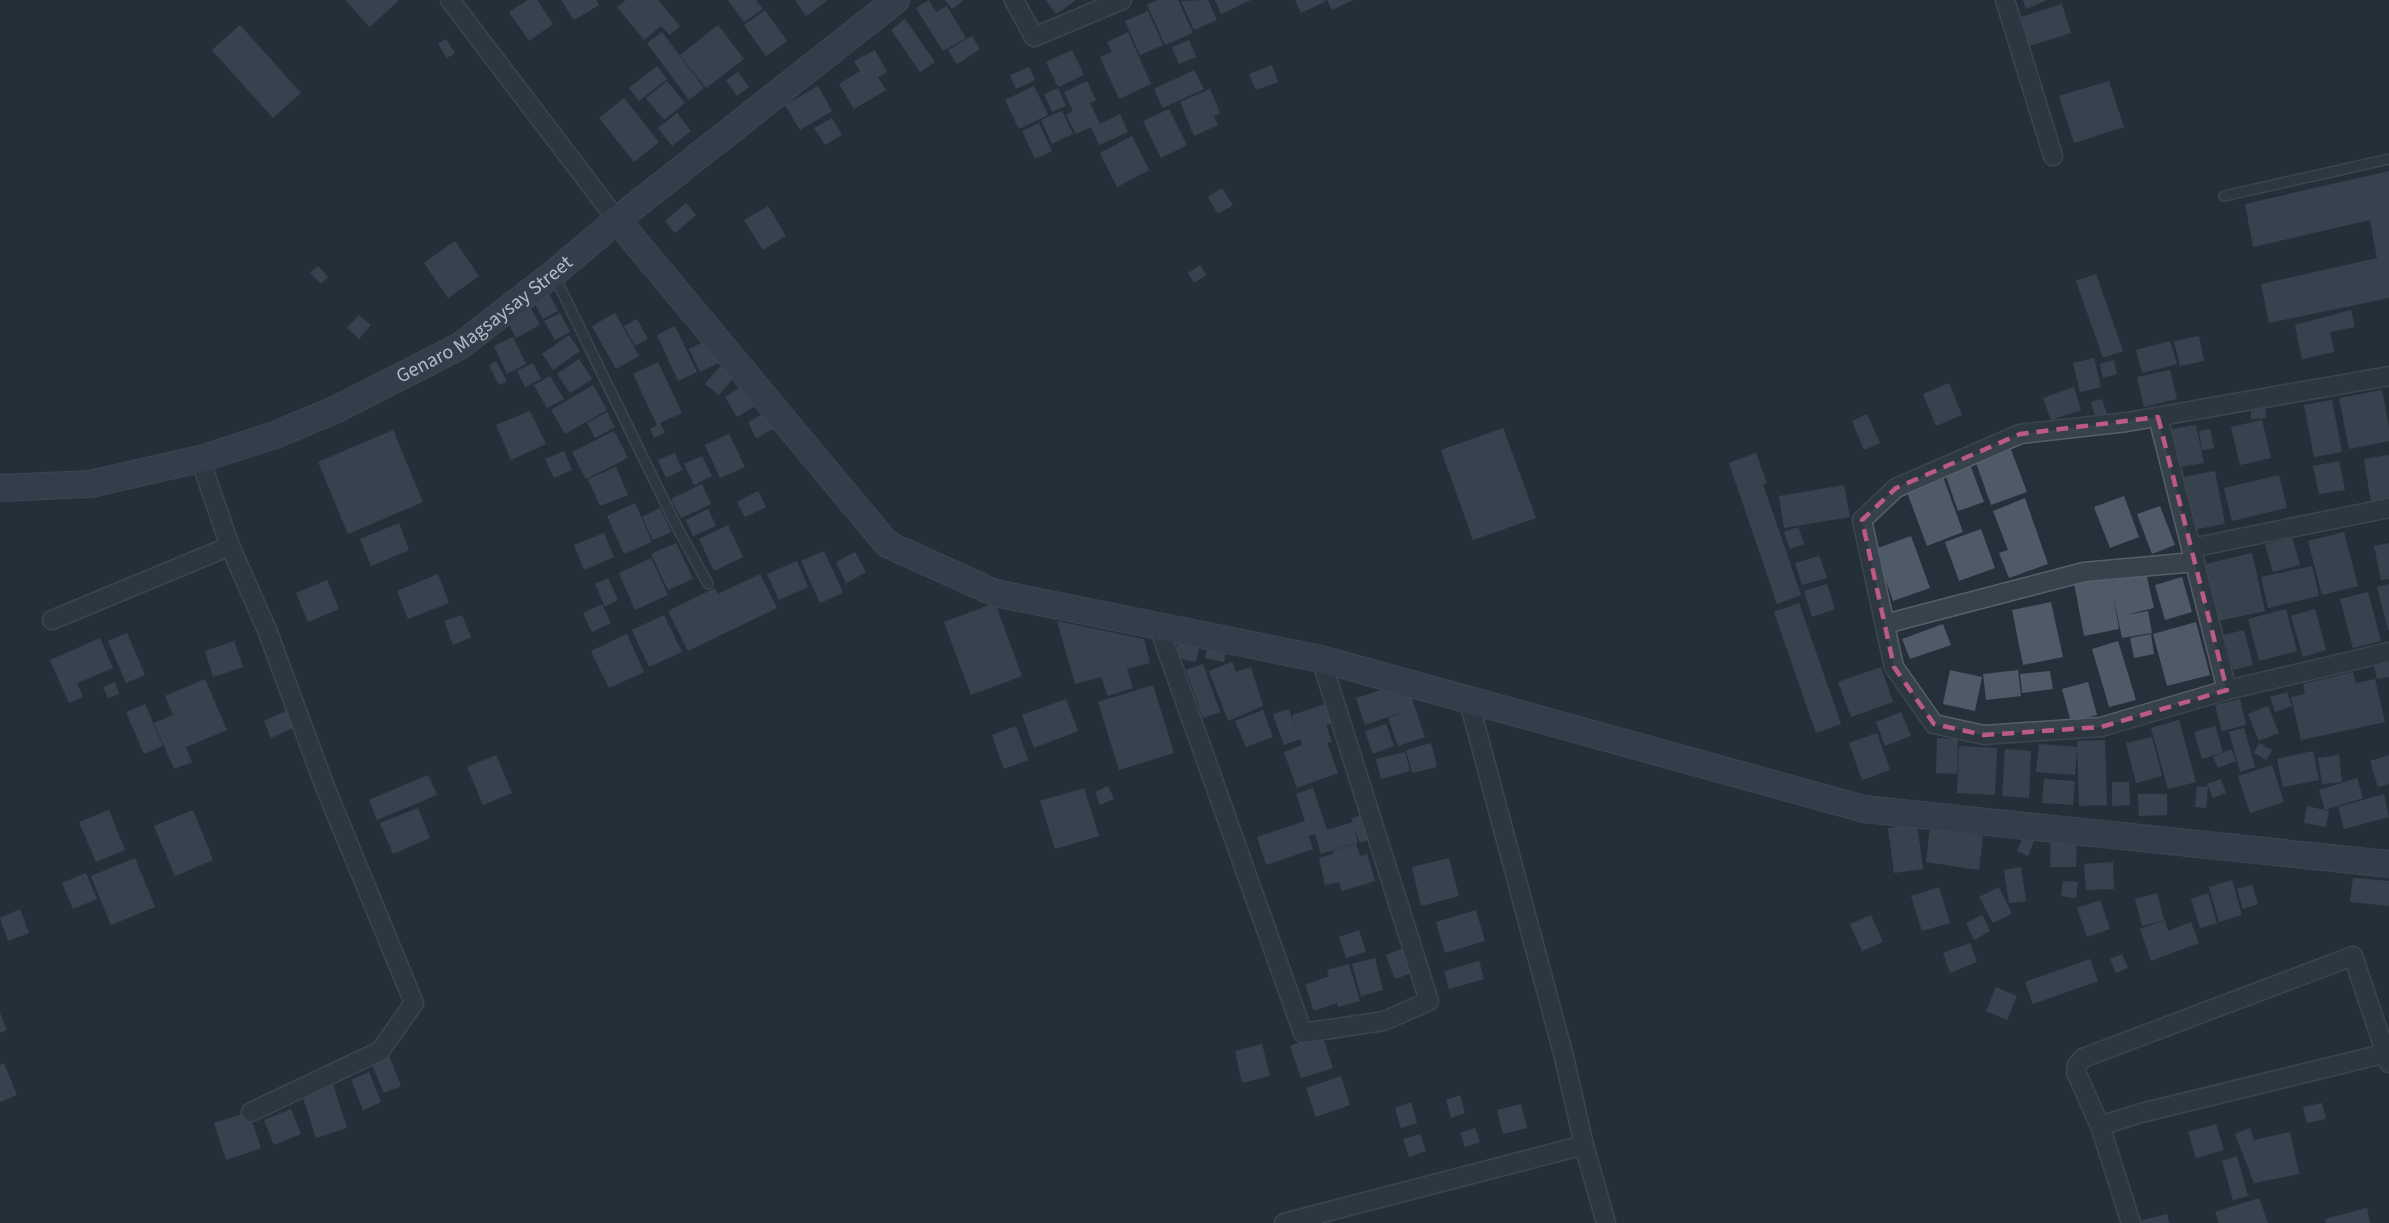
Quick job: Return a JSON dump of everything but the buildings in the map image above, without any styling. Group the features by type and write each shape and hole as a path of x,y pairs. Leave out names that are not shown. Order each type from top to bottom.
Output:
{"street":[{"path":"450,0 617,220 887,543 995,593 1321,659 1864,809 2389,864"},
{"name":"Genaro Magsaysay Street","path":"0,488 90,484 200,459 275,435 338,409 460,346 896,0"},
{"path":"1014,0 1034,37 1122,0"},
{"path":"2005,0 2053,156"},
{"path":"2389,376 2158,417 2020,434 1896,488 1862,520 1894,667 1934,724 1984,735 2101,726 2227,690 2389,652"},
{"path":"2158,417 2227,690"},
{"path":"200,459 230,546 267,630 325,787 414,1003 380,1051 251,1112"},
{"path":"1885,624 2084,572 2193,555 2389,508"},
{"path":"52,620 230,546"},
{"path":"1158,626 1303,1033 1384,1021 1429,1001 1321,659"},
{"path":"1467,698 1564,1057 1584,1145 1606,1223"},
{"path":"2100,1126 2141,1113 2388,1058 2353,956 2083,1058 2077,1065 2076,1072 2100,1126 2131,1223"},
{"path":"1288,1222 1584,1145"}],"lane":[{"path":"2224,196 2389,159"},
{"path":"553,274 708,584"}],"highlighted area":[{"path":"2158,417 2227,690 2101,727 1984,735 1934,724 1894,667 1862,520 1896,488 2020,434"}]}
